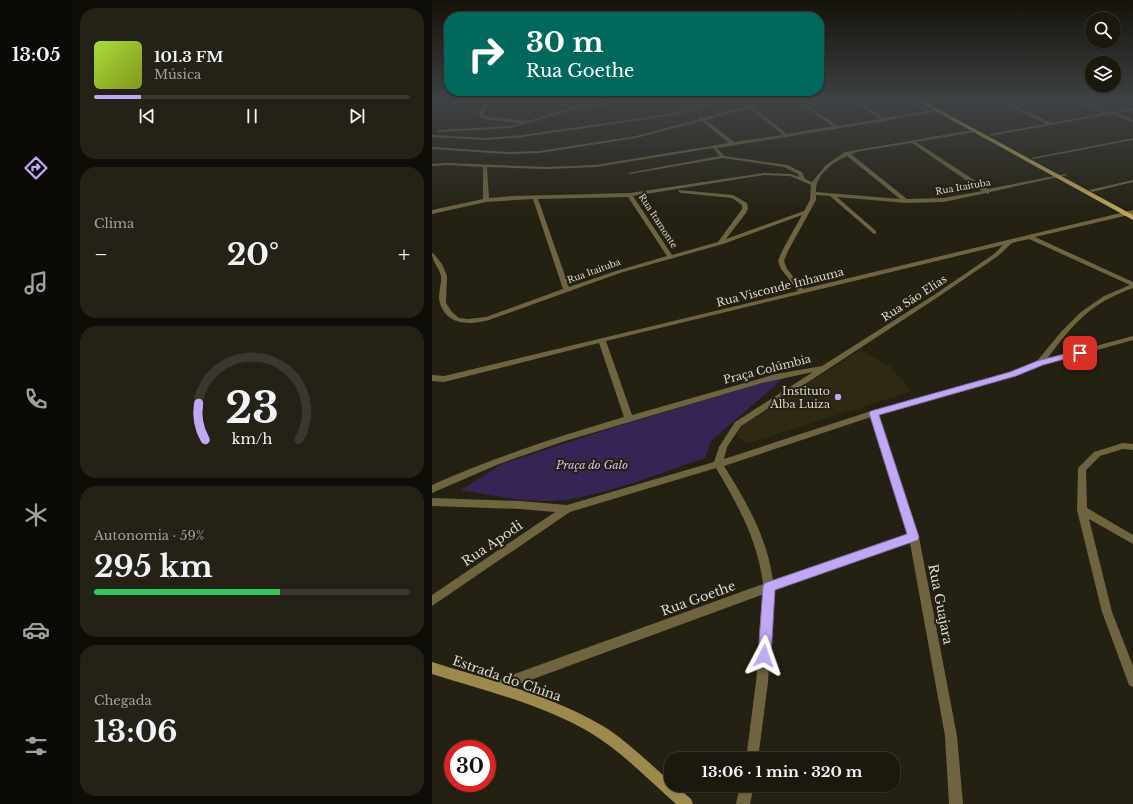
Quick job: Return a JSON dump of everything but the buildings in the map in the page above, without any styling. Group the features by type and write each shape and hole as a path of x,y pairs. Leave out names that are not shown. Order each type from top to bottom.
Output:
{"main road":[{"path":"988,140 1056,177 1131,213"},
{"path":"998,140 1092,190 1131,213 1133,218"},
{"name":"Estrada do China","path":"432,668 532,700 599,730 633,757 686,804"}],"street":[{"path":"432,148 507,153 540,152 620,140"},
{"path":"728,140 733,144"},
{"path":"432,165 447,164 546,168 596,166 759,140"},
{"path":"802,292 784,269 781,261 813,200 813,184 830,163 847,153 921,140"},
{"path":"1033,158 1130,140"},
{"path":"912,141 988,192"},
{"path":"714,147 723,157"},
{"path":"847,153 906,201"},
{"path":"630,173 723,157 785,166 800,173 803,180"},
{"path":"485,166 486,200"},
{"path":"432,212 486,200 630,195 764,174 791,175 813,184"},
{"name":"Rua Itaituba","path":"814,193 906,201 944,200 1065,175"},
{"path":"1092,190 1133,181"},
{"path":"670,189 733,197 745,204 746,209 721,243"},
{"name":"Rua Itamonte","path":"630,195 670,257"},
{"path":"832,195 874,232"},
{"path":"535,198 567,290"},
{"name":"Rua Itaituba","path":"432,255 439,264 444,276 443,303 449,313 457,320 468,322 487,319 618,272 721,243 806,212"},
{"name":"Rua Visconde Inhauma","path":"432,378 444,378 494,368 602,340 1131,213"},
{"path":"1029,237 1133,285"},
{"name":"Rua Sāo Elias","path":"826,368 973,271 996,255 1011,241"},
{"path":"1040,363 1063,333 1083,313 1106,297 1133,285"},
{"path":"432,502 520,504 567,508 718,464 874,413 1013,374 1040,363 1133,338"},
{"path":"602,340 629,418"},
{"name":"Praça Colúmbia","path":"432,489 487,464 629,418 792,373 826,368"},
{"name":"Praça Colúmbia","path":"718,464 723,446 738,424 826,368"},
{"name":"Rua Guajara","path":"874,413 914,537 951,736 956,804"},
{"path":"1133,447 1123,446 1097,454 1082,469 1082,510 1107,612 1133,681"},
{"path":"718,464 751,521 763,555 769,586 761,699 753,752"},
{"name":"Rua Apodi","path":"432,601 567,508"},
{"path":"1082,510 1133,540"},
{"name":"Rua Goethe","path":"494,688 769,586 914,537"},
{"path":"743,804 746,792"}],"shaded area":[{"name":"Instituto Alba Luiza","path":"860,350 890,366 912,391 748,443 737,437 738,427"}],"green space":[{"name":"Praça do Galo","path":"786,376 711,441 705,458 618,488 565,500 526,500 461,490 502,464 609,429"}],"place":[{"name":"Instituto Alba Luiza","path":"838,397"}],"route":[{"path":"764,656 769,586 914,537 874,413 1013,374 1040,363 1080,353"}]}
